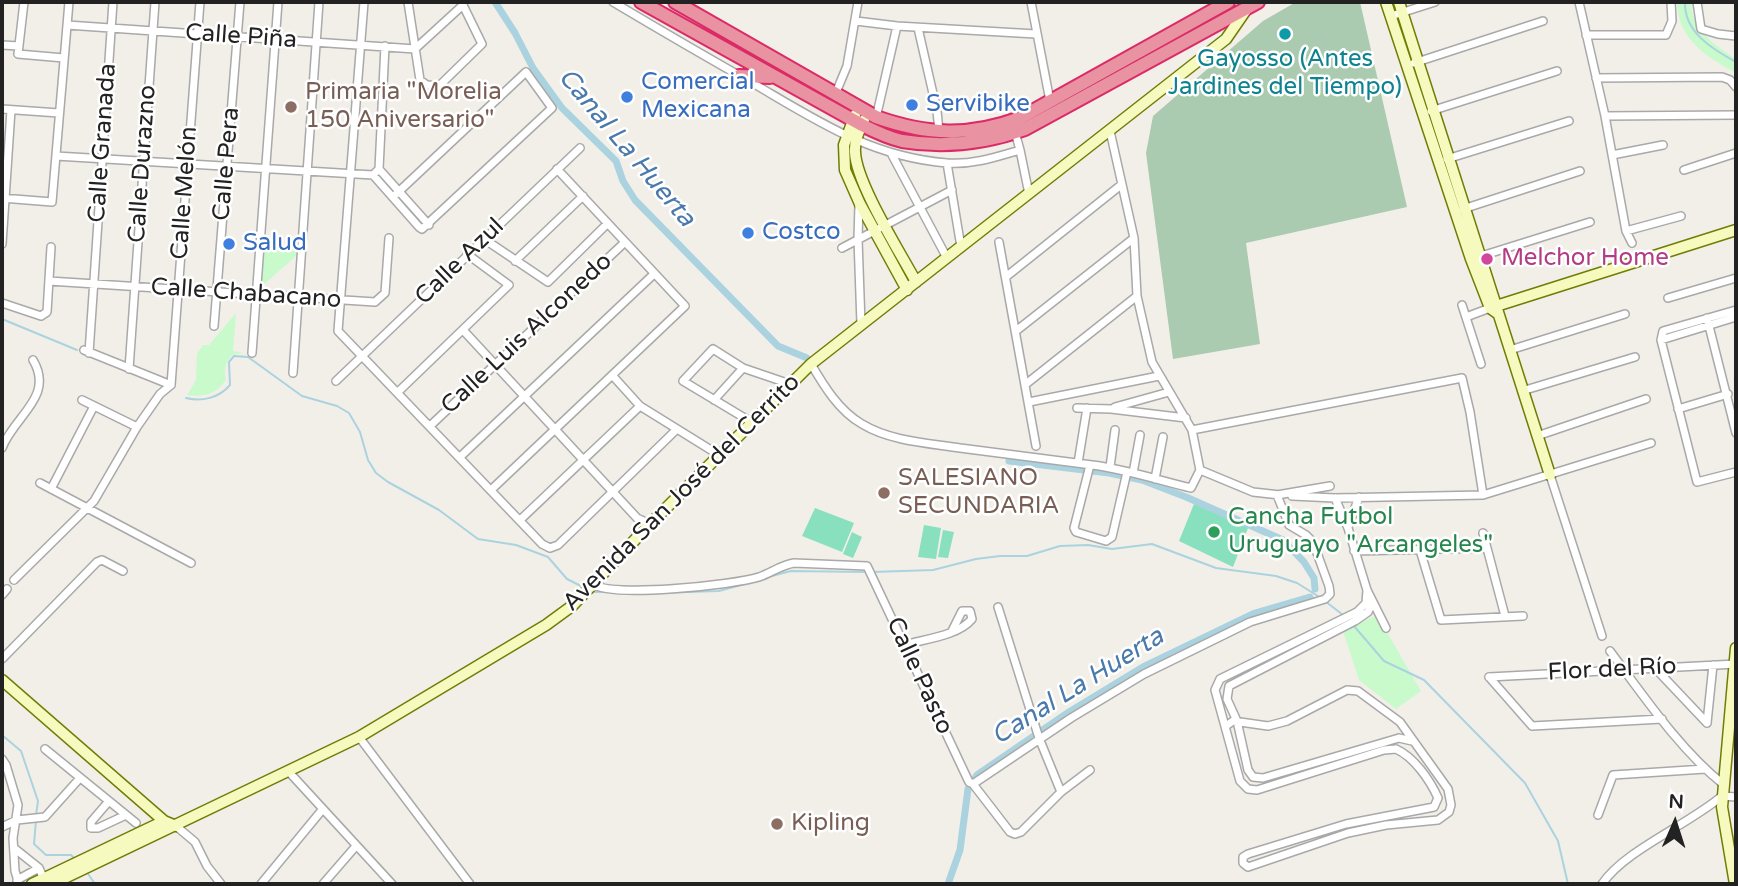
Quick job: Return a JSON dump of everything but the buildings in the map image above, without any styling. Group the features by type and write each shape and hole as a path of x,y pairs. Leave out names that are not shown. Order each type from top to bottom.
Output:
{"highway":[{"path":"641,2 774,77 865,119 901,141 944,144 971,143 1015,132 1253,4"},
{"path":"675,2 835,95 865,119 939,131 970,132 996,127 1020,118 1228,2"},
{"path":"738,76 774,77"}],"street":[{"path":"19,50 24,2"},
{"path":"4,198 52,202 69,2"},
{"name":"Calle Granada","path":"113,2 94,284 86,351 129,369"},
{"name":"Calle Durazno","path":"129,369 155,2"},
{"name":"Calle Melón","path":"171,385 200,2"},
{"name":"Calle Pera","path":"214,326 240,2"},
{"path":"252,353 278,2"},
{"path":"293,373 319,2"},
{"path":"364,2 338,331 542,544 550,548 558,545 677,429"},
{"path":"408,2 415,49 420,80 427,85 439,86 482,44 462,3 415,49"},
{"path":"613,2 738,76 851,138 891,153 947,163 979,162 1020,150"},
{"path":"835,95 847,66 858,2"},
{"path":"1031,2 1050,101"},
{"path":"1386,2 1407,65 1428,112 1476,258 1510,350 1602,636"},
{"path":"1391,16 1401,7 1436,2"},
{"path":"1578,2 1605,117 1626,231 1632,243"},
{"path":"1586,35 1666,35 1672,21 1671,2"},
{"path":"1697,2 1701,29 1736,36"},
{"name":"Avenida San José del Cerrito","path":"87,863 176,826 359,737 546,625 572,606 641,533 811,364 1226,39 1253,4"},
{"path":"1401,7 1418,61 1428,112"},
{"path":"666,32 673,20"},
{"path":"856,21 918,28 1036,34"},
{"path":"1407,65 1543,21"},
{"name":"Calle Piña","path":"67,26 415,49"},
{"path":"897,26 865,119 843,152 845,170 859,204 907,289"},
{"path":"918,28 939,131"},
{"path":"2,45 64,58"},
{"path":"385,46 376,172 396,195 429,225 552,108 526,72 396,195"},
{"path":"1428,112 1557,71"},
{"path":"1596,78 1722,77 1730,80 1736,87"},
{"path":"2,109 60,113"},
{"path":"2,244 11,110"},
{"path":"1605,117 1736,116"},
{"path":"1444,160 1569,121"},
{"path":"811,364 823,385 841,407 860,423 880,433 912,441 1110,467 1128,474 1191,488 1200,470 1192,430 1152,362 1137,296 1134,238 1110,131"},
{"path":"1015,132 1029,194"},
{"path":"851,138 858,165 885,225 916,282"},
{"path":"1612,155 1662,145"},
{"name":"Calle Azul","path":"336,381 580,148"},
{"path":"891,153 947,258"},
{"path":"1684,170 1736,153"},
{"path":"56,156 308,172 376,172"},
{"path":"947,163 961,247"},
{"path":"491,490 685,306 557,169"},
{"path":"1460,210 1580,171"},
{"path":"1007,275 1122,185"},
{"path":"842,247 952,190"},
{"path":"515,261 583,196"},
{"path":"859,204 862,324"},
{"path":"1626,231 1681,216"},
{"path":"1476,258 1590,222"},
{"path":"484,239 548,282 607,224"},
{"path":"1466,317 1736,230"},
{"name":"Calle Chabacano","path":"49,282 375,302 385,293 389,238"},
{"path":"1016,331 1134,238"},
{"path":"999,242 1036,446"},
{"name":"Calle Luis Alconedo","path":"430,426 625,243"},
{"path":"2,303 45,315 51,247"},
{"path":"398,392 509,285 467,254"},
{"path":"460,457 654,274"},
{"path":"1668,298 1736,278"},
{"path":"1026,384 1137,296"},
{"path":"1462,305 1481,364"},
{"path":"1736,310 1661,340 1697,482 1736,472"},
{"path":"1510,350 1625,314"},
{"path":"1708,322 1736,317"},
{"path":"1708,322 1736,433"},
{"path":"463,330 637,518 650,524"},
{"path":"752,423 683,381 713,349 743,368 790,384"},
{"path":"1522,391 1635,357"},
{"path":"2,448 6,437 38,393 39,371 33,360"},
{"path":"714,400 743,368"},
{"path":"14,580 94,501 137,427 160,394 171,385 129,369"},
{"path":"612,375 640,406 719,455"},
{"path":"1029,402 1159,376"},
{"path":"1192,430 1462,378 1483,495"},
{"path":"1111,409 1169,392"},
{"path":"1678,409 1728,394"},
{"path":"1538,436 1646,399"},
{"path":"82,400 137,427"},
{"path":"51,489 94,406"},
{"path":"520,520 640,406"},
{"path":"1077,408 1111,409 1186,418"},
{"path":"1078,463 1087,408"},
{"path":"1110,467 1115,430"},
{"path":"1090,466 1074,528 1076,532 1105,541 1112,537 1140,435"},
{"path":"1155,479 1163,437"},
{"path":"1200,470 1252,492 1277,495 1335,498 1483,495 1651,443"},
{"path":"40,483 191,563"},
{"path":"1277,495 1330,486"},
{"path":"971,784 978,783 1102,697 1144,674 1250,622 1322,601 1330,594 1312,542 1289,525 1277,495"},
{"path":"1348,528 1359,497"},
{"path":"1335,498 1348,528 1367,590 1368,612 1220,679 1216,684 1214,691 1240,781 1248,789 1257,790 1384,750 1409,749 1412,741"},
{"path":"637,518 641,533"},
{"path":"1483,533 1505,616"},
{"path":"1354,551 1486,548"},
{"path":"1420,550 1441,620 1523,616"},
{"path":"2,659 97,562 102,560 123,571"},
{"name":"Calle Pasto","path":"593,584 598,589 616,590 719,586 761,577 794,563 869,571 971,784 1010,832 1021,832 1061,792"},
{"path":"1369,603 1386,628"},
{"path":"998,607 1040,738 1061,792 1090,770"},
{"path":"1347,620 1229,686 1227,699 1237,721 1248,770 1253,777 1263,778 1399,738 1412,741"},
{"path":"904,645 952,631"},
{"path":"1735,884 1723,820 1722,796 1736,648"},
{"path":"1610,651 1662,719 1705,769 1723,784"},
{"name":"Flor del Río","path":"1662,719 1532,726 1489,677 1735,664"},
{"path":"1654,667 1707,723 1713,665"},
{"path":"2,680 164,821 176,826 194,842 221,884"},
{"path":"1227,729 1230,721 1253,726 1287,722 1347,690 1358,691 1400,722 1448,789 1450,801 1451,809 1437,820 1348,832 1255,867 1248,867 1243,863 1243,857 1248,853 1388,814 1434,807"},
{"path":"1400,722 1399,738 1395,745 1433,789 1437,798 1434,807"},
{"path":"1227,729 1234,735 1253,726"},
{"path":"359,737 470,884"},
{"path":"45,749 136,823"},
{"path":"2,759 14,788 21,819 13,831 18,882 38,868"},
{"path":"1598,815 1613,775 1705,769"},
{"path":"289,772 356,846 383,881 392,884"},
{"path":"2,827 21,819 48,816 80,778"},
{"path":"1602,884 1620,864 1703,812 1722,796 1736,797"},
{"path":"1437,798 1450,801"},
{"path":"109,801 92,822 91,828 98,828 126,815"},
{"path":"1434,807 1440,813 1446,814"},
{"path":"261,884 322,810"},
{"name":"Avenida San José del Cerrito","path":"32,884 47,882 75,869 164,821"},
{"path":"323,884 356,846"},
{"path":"14,848 38,868 47,882"}],"green space":[{"path":"1296,2 1360,2 1407,207 1246,243 1260,344 1173,359 1146,153 1153,116 1263,21"},
{"path":"1677,2 1691,2 1695,21 1700,29 1736,59 1736,73 1705,54 1688,37"},
{"path":"264,245 297,248 297,255 260,288"},
{"path":"236,313 233,351 243,353 232,355 225,369 226,379 214,392 199,396 187,395 196,380 197,354 203,345 209,345"},
{"name":"Cancha Futbol Uruguayo \"Arcangeles\"","path":"1196,499 1250,523 1233,567 1179,541"},
{"path":"815,508 854,523 842,552 802,536"},
{"path":"924,525 941,528 936,559 918,557"},
{"path":"943,530 954,532 948,558 938,557"},
{"path":"852,532 862,537 853,558 843,554"},
{"path":"1377,615 1421,691 1396,709 1359,680 1343,631"}],"waterway":[{"name":"Canal La Huerta","path":"495,2 533,68 562,108 616,161 623,181 635,200 778,346 807,358"},
{"path":"1685,2 1686,13 1694,31 1709,45 1736,62"},
{"path":"2,319 77,350"},
{"path":"186,398 204,399 221,393 230,385 229,362 234,356 248,357 302,396 337,406 349,413 360,432 368,460 376,473 388,482 439,510 478,539 516,545 548,557 567,579 583,587"},
{"name":"Canal La Huerta","path":"1009,461 1109,473 1142,480 1186,497 1283,540 1304,562 1314,578 1315,589"},
{"path":"872,572 933,570 976,559 1027,556 1060,546 1088,545 1112,549 1152,544 1216,568 1276,576 1297,583 1321,598"},
{"path":"768,577 791,571 866,572"},
{"path":"655,593 719,591 752,582"},
{"path":"592,592 607,592"},
{"name":"Canal La Huerta","path":"948,884 960,850 968,789 977,775 1069,712 1143,667 1255,613 1310,597"},
{"path":"1325,601 1343,615"},
{"path":"1354,626 1384,661 1424,680 1525,783 1558,841 1568,884"},
{"path":"2,735 21,751 38,801 36,815"},
{"path":"36,820 34,844 46,855 71,855 75,859"},
{"path":"86,871 95,884"}],"place":[{"name":"Gayosso (Antes Jardines del Tiempo)","path":"1285,34"},
{"name":"Comercial Mexicana","path":"627,97"},
{"name":"Servibike","path":"912,105"},
{"name":"Primaria \"Morelia 150 Aniversario\"","path":"291,107"},
{"name":"Costco","path":"748,233"},
{"name":"Salud","path":"229,244"},
{"name":"Melchor Home","path":"1487,259"},
{"name":"SALESIANO SECUNDARIA","path":"884,493"},
{"name":"Cancha Futbol Uruguayo \"Arcangeles\"","path":"1214,532"},
{"name":"Kipling","path":"777,824"}]}
